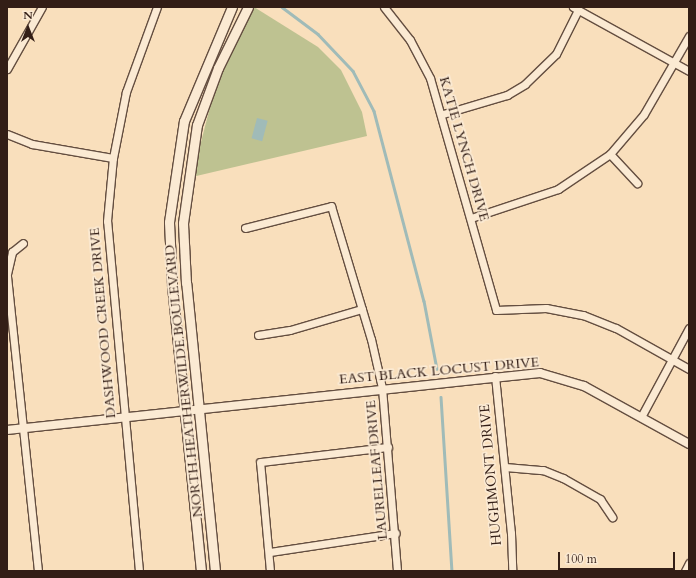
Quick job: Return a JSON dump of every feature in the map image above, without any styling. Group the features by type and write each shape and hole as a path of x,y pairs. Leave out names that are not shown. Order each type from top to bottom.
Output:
{"main road":[{"name":"NORTH HEATHERWILDE BOULEVARD","path":"201,571 170,252 174,170 194,92 232,7"},
{"name":"NORTH HEATHERWILDE BOULEVARD","path":"215,571 184,252 188,172 207,97 248,7"}],"street":[{"path":"7,69 42,7"},
{"name":"DASHWOOD CREEK DRIVE","path":"139,571 108,261 107,221 113,158 126,92 157,7"},
{"name":"KATIE LYNCH DRIVE","path":"384,7 422,60 443,114 496,310 546,308 583,315 609,324 672,359"},
{"path":"443,114 507,95 525,84 556,54 576,8 689,71"},
{"path":"471,218 558,189 610,154 644,114 689,36"},
{"path":"7,134 32,144 113,158"},
{"path":"610,154 636,183"},
{"name":"LAURELLEAF DRIVE","path":"245,228 331,206 362,309 382,388 396,533 397,571"},
{"path":"23,243 12,252 7,275 38,571"},
{"path":"258,335 290,330 362,309"},
{"path":"641,416 689,328"},
{"path":"672,359 689,369"},
{"name":"EAST BLACK LOCUST DRIVE","path":"7,430 382,388 495,376 540,373 563,378 641,416 689,444"},
{"name":"HUGHMONT DRIVE","path":"495,376 505,467 512,571"},
{"path":"270,571 270,552 260,462 388,447"},
{"path":"505,467 543,470 563,478 600,499 612,517"},
{"path":"270,552 396,533"},
{"path":"685,571 689,563"}],"green space":[{"path":"254,7 318,47 341,70 362,112 367,136 192,177 217,80"}],"water":[{"path":"257,118 268,121 262,141 252,138"}],"waterway":[{"path":"282,7 318,34 353,71 374,111 424,301 437,369"},
{"path":"441,397 452,571"}]}
